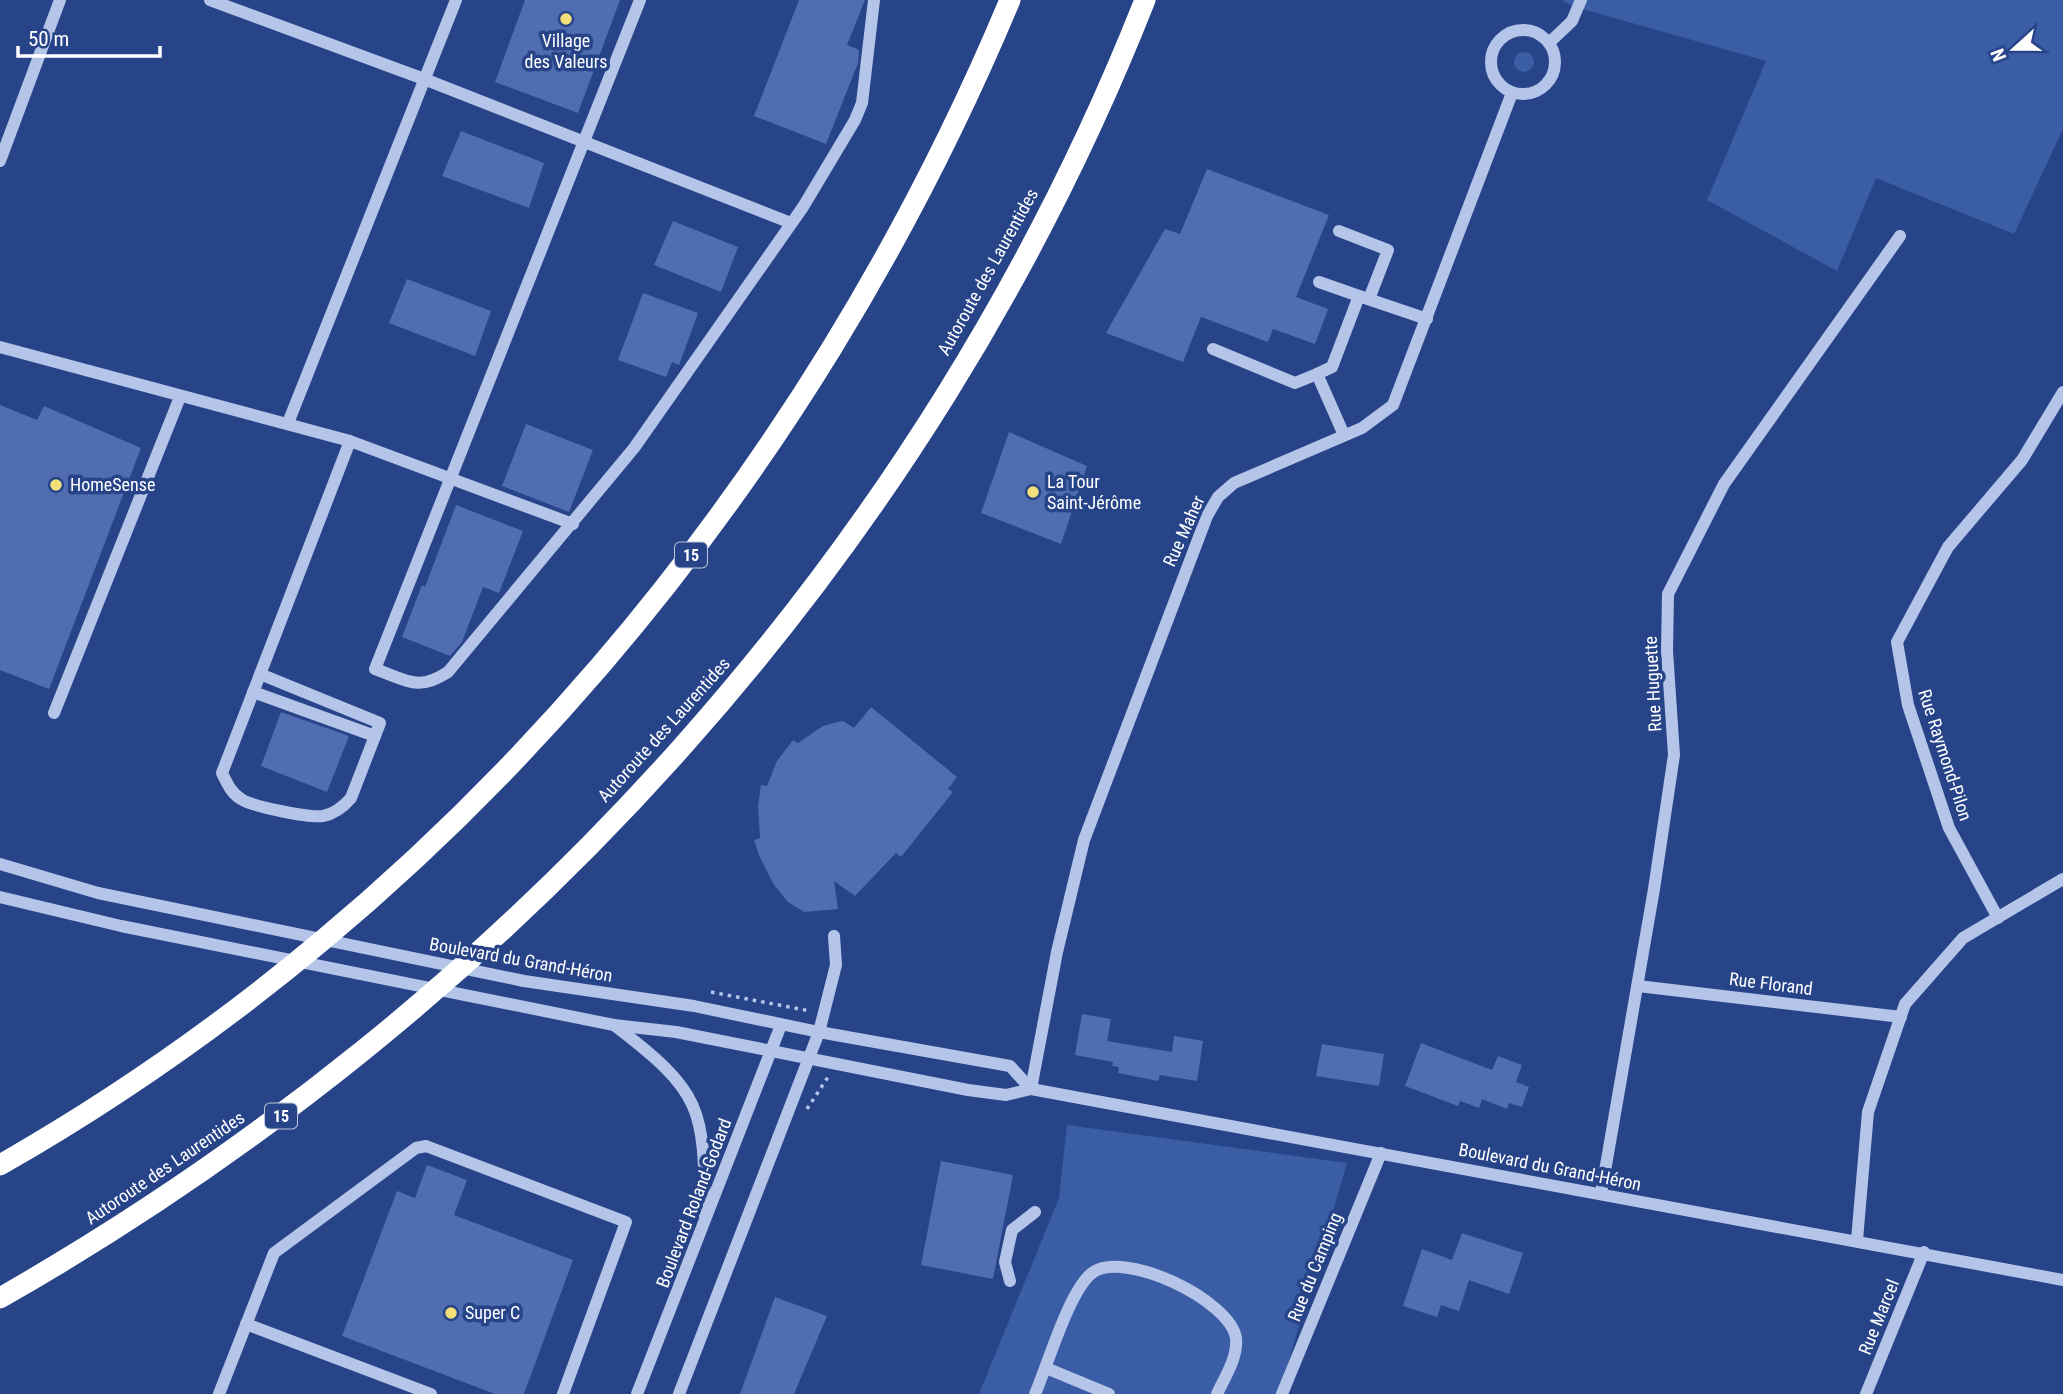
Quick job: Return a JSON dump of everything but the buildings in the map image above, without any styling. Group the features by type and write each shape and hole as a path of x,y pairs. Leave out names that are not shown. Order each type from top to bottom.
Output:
{"highway":[{"name":"15","path":"0,1165 192,1039 310,948 423,850 519,754 579,689 642,616 723,512 844,332 929,180 1010,0"},
{"name":"Autoroute des Laurentides","path":"0,1298 150,1208 326,1082 417,1007 559,877 712,713 824,575 947,392 1055,199 1145,0"},
{"path":"0,1311 54,1267"}],"street":[{"path":"0,161 60,0"},
{"path":"209,0 424,79 791,223"},
{"path":"288,423 456,0"},
{"path":"640,0 375,669 418,685 433,682 448,672 573,524 649,428 791,223 855,120 862,103 874,0"},
{"path":"1549,43 1572,21 1581,0"},
{"path":"1524,30 1538,33 1549,43 1556,63 1548,84 1532,93 1512,93 1499,83 1492,71 1491,57 1496,44 1506,34 1524,30"},
{"name":"Rue Maher","path":"1031,1089 1057,952 1084,841 1207,516 1218,497 1234,483 1375,421 1393,405 1512,93"},
{"path":"1213,349 1295,383 1332,367 1388,250 1339,231"},
{"name":"Rue Huguette","path":"1601,1194 1674,755 1667,651 1668,594 1724,484 1900,236"},
{"path":"1319,282 1427,319"},
{"path":"0,347 350,441 573,524"},
{"path":"1317,374 1344,435"},
{"name":"Rue Raymond-Pilon","path":"1998,918 1949,828 1908,705 1896,642 1948,547 2022,460 2063,392"},
{"path":"54,713 180,397"},
{"path":"260,674 380,723 351,798 344,806 322,816 251,804 239,798 228,787 222,773 253,692 350,441"},
{"path":"253,692 375,736"},
{"name":"Boulevard du Grand-Héron","path":"0,864 82,889 524,981 694,1006 781,1025 1010,1066 1031,1089"},
{"path":"1857,1240 1868,1112 1905,1004 1963,938 2063,879"},
{"name":"Boulevard du Grand-Héron","path":"0,897 241,950 614,1025 676,1032 809,1060 1006,1095 1031,1089 2063,1279"},
{"path":"679,1394 819,1032 836,965 834,936"},
{"name":"Rue Florand","path":"1637,986 1900,1017"},
{"path":"614,1025 661,1061 693,1103 703,1139 705,1223"},
{"name":"Boulevard Roland-Godard","path":"637,1394 781,1025"},
{"path":"219,1394 274,1252 416,1148 426,1146 626,1222 563,1394"},
{"name":"Rue du Camping","path":"1282,1394 1381,1153"},
{"path":"1010,1281 1005,1262 1012,1230 1035,1212"},
{"name":"Rue Marcel","path":"1866,1394 1924,1252"},
{"path":"1035,1394 1077,1291 1093,1272 1109,1266 1132,1266 1203,1297 1229,1320 1236,1338 1234,1355 1217,1394"},
{"path":"246,1324 431,1394"},
{"path":"1046,1368 1109,1394"}],"shaded area":[{"path":"1562,0 2063,0 2063,129 2014,234 1876,178 1837,271 1707,200 1766,61 1572,6"},
{"path":"1520,52 1528,52 1534,62 1528,72 1520,72 1514,66 1514,58"},
{"path":"1067,1125 1347,1163 1279,1394 979,1394 1059,1198"}],"place":[{"name":"Village des Valeurs","path":"566,19"},
{"name":"HomeSense","path":"56,485"},
{"name":"La Tour Saint-Jérôme","path":"1033,492"},
{"name":"Super C","path":"451,1313"}]}
